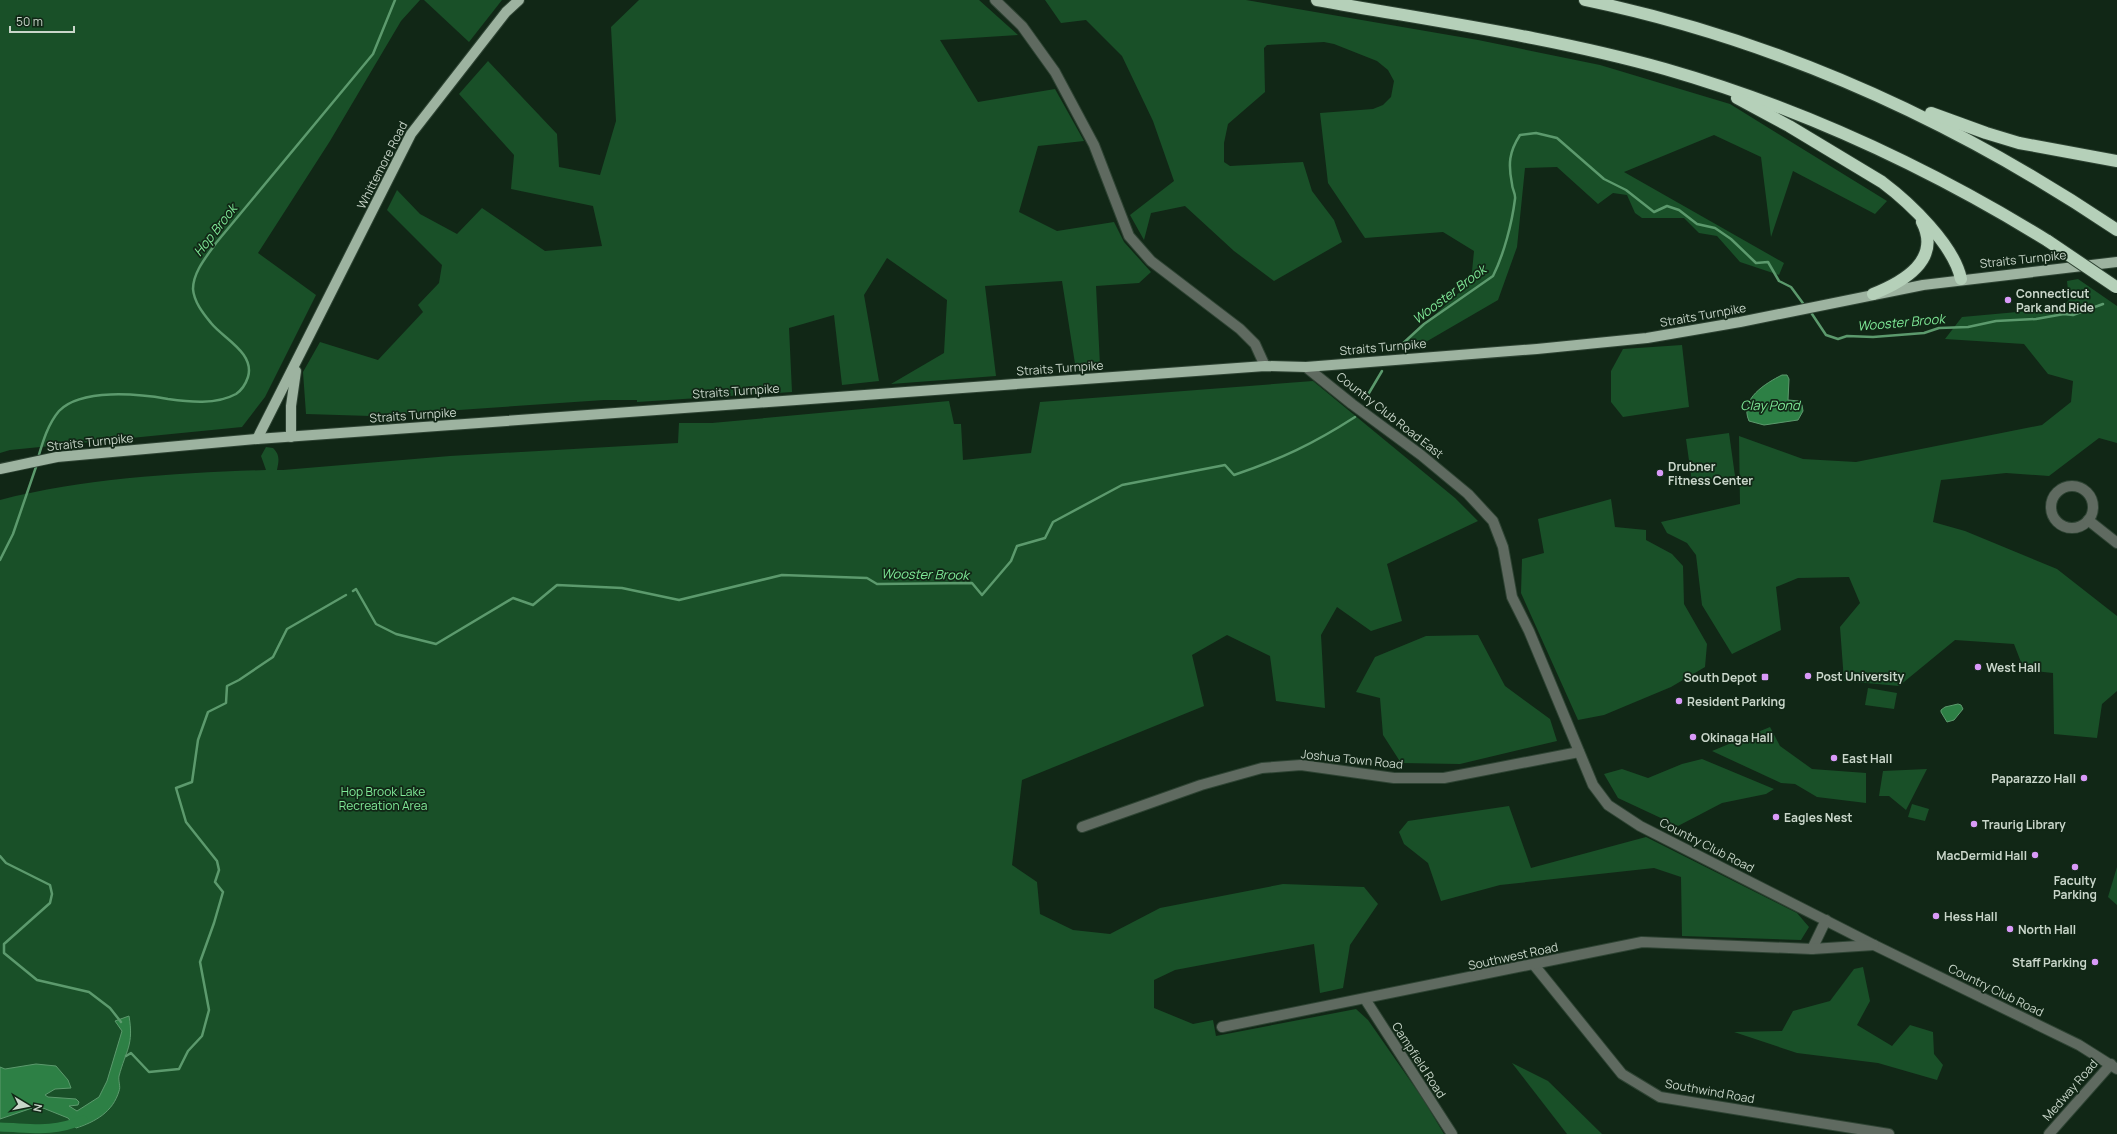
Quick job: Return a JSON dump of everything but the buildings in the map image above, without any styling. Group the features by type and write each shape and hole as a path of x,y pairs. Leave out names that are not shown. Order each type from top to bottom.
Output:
{"highway":[{"path":"1317,0 1555,43 1663,69 1771,103 1866,143 1940,179 2048,241 2116,288"},
{"path":"1585,0 1639,12 1714,33 2003,139 2036,147 2117,161"},
{"path":"1663,69 1731,96 1770,115 1882,182 1909,203 1933,231 1956,264 1961,279"},
{"path":"1823,72 1893,102 1982,147 2057,190 2117,230"},
{"path":"1873,294 1895,284 1910,274 1925,256 1928,247 1926,230 1909,203"}],"main road":[{"name":"Whittemore Road","path":"257,439 298,362 411,134 501,18 519,0"},
{"name":"Straits Turnpike","path":"0,469 57,457 257,439 1265,366 1306,367 1613,342 1647,338 1813,307 1873,294 1961,279 2117,262"},
{"name":"Whittemore Road","path":"291,437 291,406 298,362"}],"street":[{"path":"995,0 1022,26 1055,72 1094,145 1129,236 1151,261 1240,329 1255,344 1265,366"},
{"name":"Country Club Road East","path":"1306,367 1352,404 1421,455 1456,485"},
{"name":"Country Club Road","path":"1456,485 1481,506 1497,530 1505,554 1512,597 1529,631 1597,792 1605,802 1619,814 1874,945 2079,1045 2114,1066"},
{"path":"2064,487 2077,487 2084,490 2092,501 2091,514 2088,520 2076,528 2063,526 2053,516 2051,503 2053,496 2064,487"},
{"path":"2088,520 2117,543"},
{"name":"Joshua Town Road","path":"1082,827 1201,784 1262,768 1301,765 1394,778 1444,778 1579,752"},
{"path":"1812,949 1826,920"},
{"name":"Southwest Road","path":"1222,1027 1365,1000 1642,942 1812,949 1874,945"},
{"name":"Southwind Road","path":"1534,965 1622,1074 1660,1097 1889,1134"},
{"name":"Campfield Road","path":"1365,1000 1452,1134"},
{"name":"Medway Road","path":"2049,1134 2114,1066"}],"green space":[{"path":"0,0 420,0 401,21 330,141 258,253 316,295 265,397 242,427 10,450 0,453"},
{"path":"424,0 502,0 469,42"},
{"path":"639,0 979,0 1018,35 940,40 978,102 1055,89 1084,141 1038,146 1019,212 1057,231 1114,222 1124,242 1151,272 1139,283 1096,286 1100,365 1076,370 1062,281 985,286 996,376 891,384 944,353 947,300 887,258 864,295 879,381 842,385 834,315 789,328 792,392 637,402 637,400 604,400 371,416 306,414 303,372 320,342 378,360 423,312 418,305 439,283 442,265 387,210 397,190 420,214 457,234 482,208 545,251 602,246 593,206 511,189 514,155 459,94 488,61 557,134 559,167 600,175 616,121 611,27"},
{"path":"1045,0 1246,0 1478,40 1600,65 1730,104 1887,201 1875,214 1793,171 1771,237 1761,157 1714,135 1624,172 1784,263 1779,275 1740,262 1717,236 1699,233 1684,218 1642,218 1635,213 1627,195 1613,193 1598,204 1557,167 1525,168 1517,247 1498,300 1424,343 1401,345 1471,282 1474,251 1443,232 1365,238 1328,183 1320,113 1373,109 1383,105 1391,97 1394,81 1388,70 1377,61 1334,44 1324,42 1267,45 1264,48 1265,92 1228,124 1224,143 1224,162 1230,166 1303,162 1312,191 1334,220 1342,242 1274,281 1234,251 1185,206 1151,213 1144,240 1130,215 1174,181 1153,121 1122,56 1086,20 1061,23"},
{"path":"2078,279 2117,306 2117,443 2099,438 2049,476 2006,473 1941,480 1933,522 1965,531 2057,569 2117,616 2117,691 2102,704 2097,738 2054,734 2053,673 2024,670 2014,644 1955,640 1899,686 1844,681 1840,627 1860,603 1849,577 1798,578 1776,587 1781,630 1732,654 1702,605 1696,555 1687,543 1667,533 1661,522 1740,504 1739,436 1803,459 1856,462 2042,425 2071,402 2073,381 2048,374 2024,344 1945,339 1962,317 2061,308 2069,300 2067,281"},
{"path":"1682,345 1689,407 1623,417 1611,402 1611,371 1623,349"},
{"name":"Hop Brook Lake Recreation Area","path":"1313,381 1455,498 1478,521 1387,564 1402,621 1371,631 1337,607 1321,635 1325,708 1276,701 1270,656 1227,635 1192,655 1204,706 1022,780 1012,865 1037,882 1040,914 1073,930 1110,934 1160,908 1283,884 1364,887 1378,904 1350,945 1343,988 1320,993 1314,944 1175,970 1154,980 1154,1008 1193,1024 1213,1020 1216,1036 1356,1009 1368,1020 1423,1099 1444,1134 0,1134 0,500 65,486 132,478 266,470 261,456 266,447 273,448 277,453 277,470 283,470 450,456 678,443 679,423 712,423 949,401 954,424 961,424 963,460 1031,453 1040,402"},
{"path":"1729,433 1735,476 1692,482 1686,439"},
{"path":"1611,499 1615,527 1646,530 1646,540 1672,554 1683,566 1684,604 1707,644 1705,667 1671,687 1604,715 1578,720 1521,593 1522,559 1544,553 1538,519"},
{"path":"1478,635 1505,686 1550,719 1557,741 1460,764 1401,763 1383,735 1380,698 1356,692 1375,657 1426,636"},
{"path":"1868,688 1897,693 1894,709 1865,705"},
{"path":"1770,727 1780,746 1812,769 1866,773 1866,803 1817,797 1795,784 1781,783 1712,751"},
{"path":"1702,759 1774,789 1766,794 1722,803 1678,826 1618,798 1604,774 1622,769 1648,778 1682,764"},
{"path":"1927,769 1906,810 1889,796 1879,796 1883,771"},
{"path":"1912,804 1929,809 1925,821 1908,817"},
{"path":"1509,806 1531,868 1646,837 1797,913 1809,927 1801,940 1682,936 1681,877 1654,868 1500,885 1441,901 1428,863 1404,844 1399,832 1408,821"},
{"path":"2117,867 2117,905 2108,897"},
{"path":"1863,967 1870,1001 1857,1025 1892,1046 1910,1025 1933,1032 1934,1054 1943,1065 1937,1080 1878,1063 1797,1053 1734,1032 1782,1031 1793,1011 1830,1001 1854,969"},
{"path":"1512,1063 1548,1081 1602,1134 1567,1134"}],"water":[{"name":"Clay Pond","path":"1782,375 1787,375 1789,379 1788,400 1799,401 1802,405 1803,411 1798,420 1764,425 1749,421 1747,413 1751,399 1762,387"},
{"path":"1958,704 1961,705 1963,709 1954,720 1947,722 1941,710 1945,707"},
{"path":"129,1016 131,1034 119,1076 120,1089 112,1105 102,1115 90,1123 76,1128 68,1118 38,1106 0,1119 0,1067 5,1069 36,1064 56,1066 68,1080 71,1088 55,1089 45,1095 48,1097 76,1099 79,1102 78,1105 69,1106 77,1111 99,1097 107,1081 122,1031 115,1021"}],"waterway":[{"name":"Hop Brook","path":"38,458 46,433 55,416 69,404 81,399 111,394 202,402 220,400 236,394 242,388 248,377 249,368 247,361 237,347 211,323 199,307 193,289 195,276 201,264 216,243 373,54 395,0"},
{"name":"Wooster Brook","path":"1399,347 1424,324 1493,276 1504,248 1514,208 1515,197 1512,186 1510,158 1516,141 1520,135 1536,133 1557,138 1604,179 1626,190 1654,212 1667,206 1679,210 1697,224 1715,228 1731,239 1756,263 1768,262 1779,281 1791,287 1805,306"},
{"name":"Wooster Brook","path":"1810,311 1826,335 1838,339 1847,336 1873,337 1924,333 1939,328 1968,327 1996,321 2036,319 2064,314 2073,315 2103,304"},
{"name":"Wooster Brook","path":"1366,398 1382,371"},
{"name":"Wooster Brook","path":"353,591 356,589 376,624 396,634 436,644 513,598 533,605 557,585 622,588 679,600 782,575 867,578 877,584 972,583 982,595 1011,561 1017,546 1045,538 1053,522 1122,485 1225,465 1234,475 1267,463 1296,450 1355,417"},
{"name":"Hop Brook","path":"0,560 13,534 37,464"},
{"name":"Wooster Brook","path":"126,1056 131,1053 149,1072 179,1069 188,1051 202,1036 209,1010 200,962 223,892 215,882 219,870 217,861 186,822 176,788 192,782 198,740 208,712 226,703 227,686 239,680 273,657 287,629 346,595"},
{"name":"Hop Brook","path":"0,856 6,863 50,885 52,894 50,903 4,944 4,953 37,980 89,992 110,1008 121,1022"},
{"path":"0,1127 42,1129 61,1127 83,1120"}],"place":[{"name":"Connecticut Park and Ride","path":"2008,300"},
{"name":"Drubner Fitness Center","path":"1660,473"},
{"name":"West Hall","path":"1978,667"},
{"name":"Post University","path":"1808,676"},
{"name":"South Depot","path":"1765,677"},
{"name":"Resident Parking","path":"1679,701"},
{"name":"Okinaga Hall","path":"1693,737"},
{"name":"East Hall","path":"1834,758"},
{"name":"Paparazzo Hall","path":"2084,778"},
{"name":"Eagles Nest","path":"1776,817"},
{"name":"Traurig Library","path":"1974,824"},
{"name":"MacDermid Hall","path":"2035,855"},
{"name":"Faculty Parking","path":"2075,867"},
{"name":"Hess Hall","path":"1936,916"},
{"name":"North Hall","path":"2010,929"},
{"name":"Staff Parking","path":"2095,962"}]}
